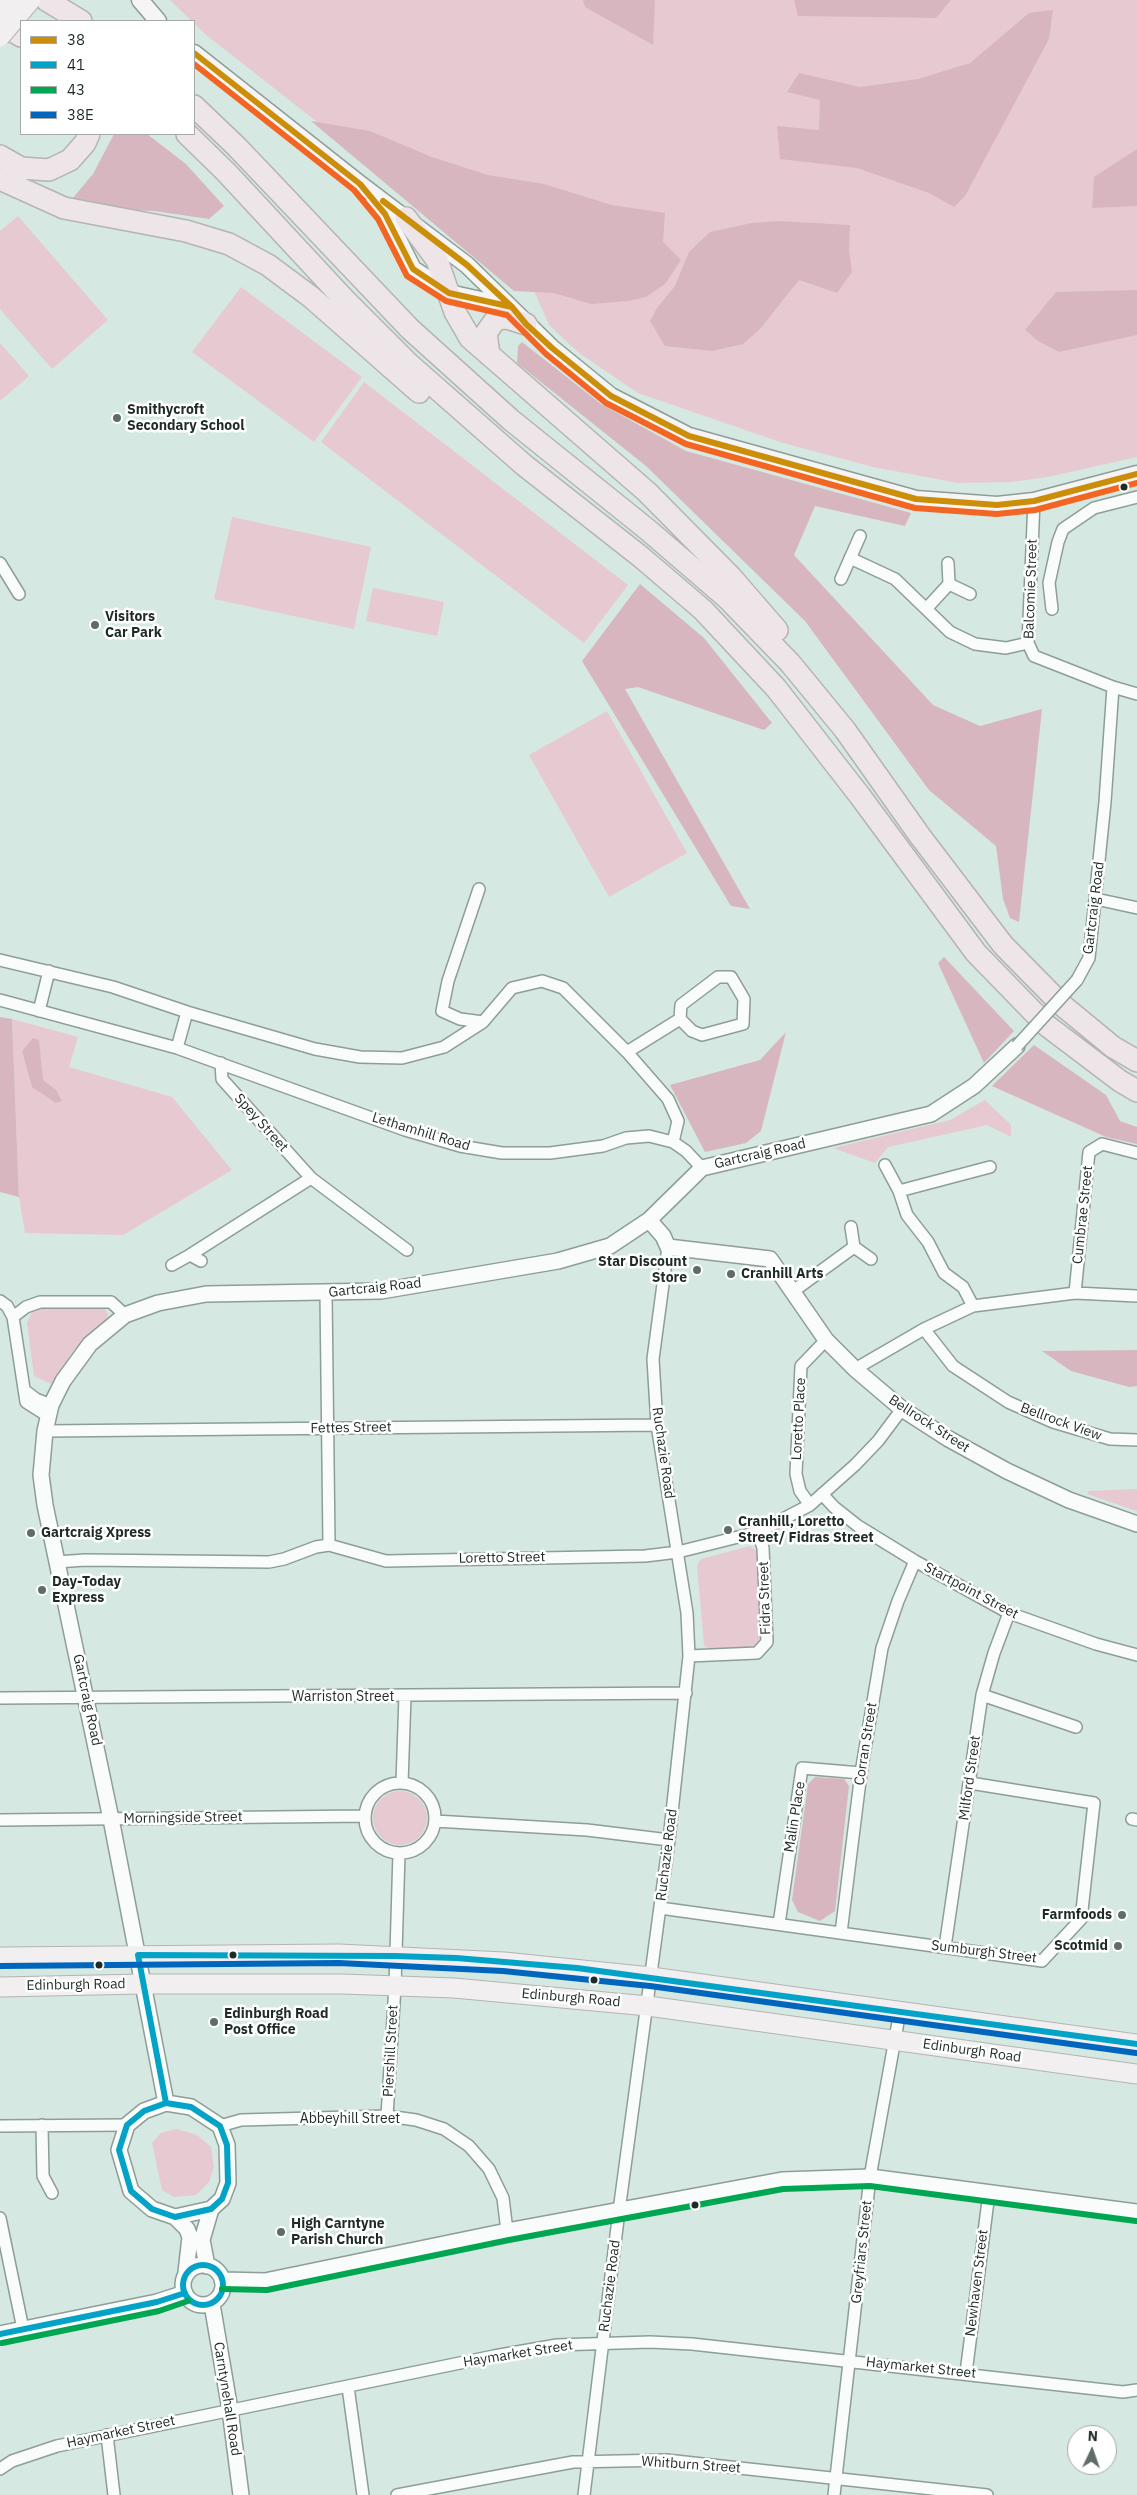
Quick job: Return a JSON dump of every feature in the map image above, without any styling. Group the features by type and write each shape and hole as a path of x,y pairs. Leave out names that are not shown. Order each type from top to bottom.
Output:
{"highway":[{"path":"46,0 79,20"},
{"path":"0,9 24,20"},
{"path":"0,24 20,35"},
{"path":"195,107 237,147 410,330 511,420 648,530 727,598 790,663 845,730"},
{"path":"0,156 21,168 49,170 74,156 85,143 89,135"},
{"path":"188,135 226,172 344,299 409,364 524,465 641,557 703,610 776,688 860,796 976,953 1046,1025 1120,1081 1137,1090"},
{"path":"0,180 64,208 186,231 229,244 268,265 310,297 369,351 430,401 524,465"},
{"path":"406,218 437,260 455,312 470,338 647,492 731,577 800,656 845,730 920,836 1003,945 1062,1005 1114,1047 1137,1061"},
{"path":"489,354 486,334 496,319 501,317 526,324"}],"main road":[{"path":"0,15 12,0"},
{"path":"0,37 31,0"},
{"path":"140,0 157,20"},
{"path":"195,54 360,184 467,264 512,307 526,324 611,396 689,436 916,499 997,505 1034,501 1137,474"},
{"path":"360,184 385,214 413,269 449,294 512,307"},
{"name":"Edinburgh Road","path":"0,1957 138,1955 395,1956 513,1962 651,1977 1137,2044"},
{"name":"Edinburgh Road","path":"0,1987 143,1984 463,1988 648,2006 1137,2074"}],"street":[{"path":"1052,609 1049,583 1058,542 1064,529 1094,508 1137,497"},
{"name":"Balcomie Street","path":"1034,501 1028,643 1034,656 1113,687 1137,694"},
{"path":"841,579 860,536"},
{"path":"850,558 895,579 950,632 975,644 1006,648 1028,643"},
{"path":"0,563 19,594"},
{"path":"926,609 949,584 948,563"},
{"path":"1030,582 1049,583"},
{"path":"949,584 970,594"},
{"name":"Gartcraig Road","path":"143,1984 111,1819 45,1505 41,1475 45,1431 50,1410 62,1381 90,1344 122,1318 158,1303 206,1294 381,1291 558,1261 610,1246 649,1220 702,1168 931,1114 974,1086 1016,1046 1077,980 1089,958 1096,899 1113,687"},
{"path":"480,889 448,981 442,1011 460,1019 482,1022"},
{"path":"1096,899 1137,908"},
{"path":"0,960 113,987 187,1012 315,1049 360,1057 402,1058 444,1046 482,1022 512,988 542,981 563,988 626,1052 668,1099 678,1121 674,1142"},
{"path":"39,1011 49,971"},
{"path":"731,977 744,999 743,1024 702,1035 692,1031 680,1019 681,1005 718,978 731,977"},
{"name":"Lethamhill Road","path":"0,1000 177,1048 405,1130 460,1146 502,1153 550,1153 603,1146 626,1138 649,1136 674,1142 686,1151 702,1168"},
{"path":"177,1048 187,1012"},
{"path":"626,1052 680,1019"},
{"name":"Spey Street","path":"221,1063 222,1078 311,1178 407,1250"},
{"name":"Cumbrae Street","path":"1075,1293 1089,1152 1102,1144 1137,1153"},
{"path":"884,1165 898,1191 907,1215 928,1242 944,1273 963,1287 973,1306"},
{"path":"898,1191 990,1167"},
{"path":"172,1265 311,1178"},
{"path":"649,1220 663,1236 668,1247"},
{"path":"851,1227 854,1247 871,1259"},
{"name":"Bellrock Street","path":"668,1247 770,1259 826,1340 855,1369 902,1409 947,1438 1007,1471 1069,1500 1137,1524"},
{"name":"Ruchazie Road","path":"584,2495 619,2210 648,2006 689,1656 687,1613 657,1425 653,1359 668,1247"},
{"path":"792,1292 854,1247"},
{"path":"190,1255 201,1261"},
{"path":"326,1293 329,1545"},
{"path":"855,1369 924,1328 973,1306 1075,1293 1137,1296"},
{"path":"0,1301 7,1306 13,1317 26,1402 50,1410"},
{"path":"13,1317 26,1307 40,1302 104,1301 122,1318"},
{"name":"Bellrock View","path":"924,1328 953,1366 1008,1402 1053,1422 1110,1439 1137,1440"},
{"name":"Loretto Place","path":"810,1505 800,1491 796,1474 802,1366 826,1340"},
{"name":"Loretto Street","path":"58,1562 85,1560 269,1562 284,1559 316,1547 329,1545 386,1560 645,1556 678,1552 758,1532 810,1505 878,1441 902,1409"},
{"name":"Fettes Street","path":"45,1431 657,1425"},
{"name":"Startpoint Street","path":"822,1494 834,1507 858,1526 915,1561 1009,1613 1096,1644 1137,1655"},
{"name":"Fidra Street","path":"689,1656 757,1653 767,1642 763,1548 758,1532"},
{"name":"Corran Street","path":"841,1933 861,1773 882,1648 915,1561"},
{"name":"Milford Street","path":"945,1947 982,1695 994,1653 1009,1613"},
{"name":"Warriston Street","path":"0,1698 686,1693"},
{"path":"982,1695 1063,1716 1076,1727"},
{"path":"402,1783 405,1696"},
{"name":"Malin Place","path":"779,1924 802,1768 861,1773"},
{"path":"402,1783 417,1788 429,1800 434,1810 435,1821 430,1836 419,1847 399,1853 388,1851 378,1846 368,1832 365,1816 368,1805 381,1789 402,1783"},
{"name":"Sumburgh Street","path":"660,1908 1042,1961 1081,1919 1094,1803 970,1784"},
{"name":"Morningside Street","path":"0,1820 365,1816"},
{"path":"435,1821 578,1830 668,1840"},
{"name":"Piershill Street","path":"387,2116 395,1986 399,1853"},
{"path":"143,1984 166,2103"},
{"name":"Greyfriars Street","path":"834,2495 870,2177 900,2011"},
{"path":"175,2217 211,2209 222,2199 228,2183 227,2145 220,2126 191,2107 166,2103 144,2111 127,2125 119,2150 130,2190 152,2209 175,2217 187,2229 190,2237 183,2283 185,2293 190,2300 198,2304 212,2304 220,2296 222,2280 217,2272 207,2266 192,2267 186,2272"},
{"name":"Abbeyhill Street","path":"220,2126 241,2120 387,2116 416,2120 444,2129 469,2146 490,2169 503,2198 507,2231"},
{"path":"42,2125 43,2176 52,2193"},
{"path":"0,2126 127,2125"},
{"path":"222,2280 265,2281 507,2231 782,2180 870,2177 1137,2212"},
{"name":"Newhaven Street","path":"966,2373 989,2193"},
{"path":"207,2266 202,2240 211,2209"},
{"path":"0,2221 23,2329"},
{"path":"0,2334 157,2302 185,2293"},
{"name":"Carntynehall Road","path":"212,2304 230,2410 241,2495"},
{"name":"Haymarket Street","path":"0,2469 12,2461 57,2446 503,2354 557,2345 603,2343 692,2344 850,2360 1123,2392 1137,2390"},
{"path":"348,2387 363,2495"},
{"path":"107,2435 114,2495"},
{"name":"Whitburn Street","path":"396,2495 573,2462 666,2460 986,2495"}],"shaded area":[{"path":"170,0 1137,0 1137,457 1048,477 1011,482 958,483 873,467 783,443 638,393 579,353 549,325 535,293 205,34 195,24 195,20 191,20"},
{"path":"583,0 655,0 653,45 585,7"},
{"path":"794,0 951,0 936,18 798,16"},
{"path":"1053,10 1049,39 965,196 954,207 929,193 857,168 780,159 777,126 819,130 820,100 787,92 799,73 860,87 918,79 970,63 1029,13"},
{"path":"311,121 370,131 432,157 488,175 544,184 612,205 665,213 663,242 681,260 665,284 646,297 628,301 591,304 554,293 514,291"},
{"path":"113,135 148,135 186,164 224,206 209,219 154,211 127,210 72,199 93,174"},
{"path":"1137,149 1137,206 1092,208 1094,177"},
{"path":"18,216 108,320 52,369 0,309 0,231"},
{"path":"779,221 850,225 849,250 852,272 837,293 799,280 759,330 743,344 712,351 665,346 650,321 657,308 675,286 689,252 710,232 752,223"},
{"path":"241,287 362,377 314,442 192,352"},
{"path":"1137,290 1137,335 1059,352 1038,341 1025,330 1056,292"},
{"path":"522,342 601,404 686,451 911,513 905,526 815,506 794,555 933,705 980,726 1042,709 1019,922 1010,918 1003,899 996,846 929,790 805,621 646,466 517,363 518,346"},
{"path":"0,343 29,376 0,401"},
{"path":"364,382 628,585 584,643 321,442"},
{"path":"232,517 371,547 354,629 214,599"},
{"path":"640,584 704,638 772,723 764,730 638,687 625,689 750,909 731,906 582,661"},
{"path":"373,588 444,602 437,636 366,621"},
{"path":"607,711 687,853 609,897 529,755"},
{"path":"944,957 1014,1031 984,1063 938,963"},
{"path":"0,1017 12,1019 19,1197 0,1192"},
{"path":"12,1019 78,1037 69,1067 172,1097 232,1170 123,1235 25,1233 19,1197"},
{"path":"786,1032 761,1131 746,1143 705,1152 670,1085 760,1060"},
{"path":"33,1038 39,1040 43,1080 56,1090 62,1101 56,1103 32,1087 22,1051"},
{"path":"1034,1045 1106,1095 1120,1121 1137,1127 1137,1144 1106,1137 992,1086"},
{"path":"985,1100 1011,1125 1011,1137 987,1125 888,1147 875,1163 833,1148 950,1120"},
{"path":"39,1307 100,1307 105,1309 108,1314 107,1319 90,1332 74,1350 51,1384 34,1376 27,1323 32,1312"},
{"path":"1137,1350 1137,1386 1129,1387 1071,1371 1042,1351"},
{"path":"1137,1489 1137,1511 1087,1494 1089,1491"},
{"path":"750,1546 757,1551 761,1638 753,1647 710,1650 704,1645 697,1565 701,1559"},
{"path":"815,1777 844,1779 849,1786 835,1911 820,1921 798,1912 792,1900 808,1784"},
{"path":"400,1791 410,1793 419,1799 425,1808 427,1818 425,1828 419,1837 410,1843 400,1845 390,1843 381,1837 375,1828 373,1818 375,1808 381,1799 390,1793"},
{"path":"176,2129 197,2135 211,2147 214,2167 209,2182 196,2195 174,2197 162,2190 152,2143 161,2133"}],"transit line":[{"name":"38","path":"195,54 360,184 385,214 413,269 449,293 512,307 526,324 552,348 611,396 689,436 916,499 997,505 1034,501 1137,474"},
{"path":"195,65 354,190 378,219 407,276 446,301 507,315 546,354 606,403 686,444 915,508 997,514 1035,510 1137,483"},
{"name":"38","path":"383,201 467,265 512,307"},
{"name":"41","path":"166,2103 138,1955 395,1956 456,1958 577,1968 1137,2044"},
{"name":"38E","path":"0,1966 339,1963 503,1971 650,1986 1136,2053"},
{"name":"41","path":"166,2103 191,2107 220,2126 227,2145 228,2183 222,2199 211,2209 175,2217 152,2209 131,2191 119,2150 127,2125 144,2111 166,2103"},
{"name":"43","path":"222,2289 267,2290 509,2240 783,2189 870,2186 1136,2221"},
{"name":"41","path":"203,2265 217,2271 223,2285 217,2299 203,2305 189,2299 183,2285 189,2271 203,2265"},
{"name":"41","path":"0,2334 157,2302 185,2293"},
{"name":"43","path":"2,2343 159,2311 188,2301"}],"place":[{"name":"Smithycroft Secondary School","path":"117,418"},
{"name":"Visitors Car Park","path":"95,625"},
{"name":"Star Discount Store","path":"697,1270"},
{"name":"Cranhill Arts","path":"731,1274"},
{"name":"Cranhill, Loretto Street/ Fidras Street","path":"728,1530"},
{"name":"Gartcraig Xpress","path":"31,1533"},
{"name":"Day-Today Express","path":"42,1590"},
{"name":"Farmfoods","path":"1122,1915"},
{"name":"Scotmid","path":"1118,1946"},
{"name":"Edinburgh Road Post Office","path":"214,2022"},
{"name":"High Carntyne Parish Church","path":"281,2232"}]}
